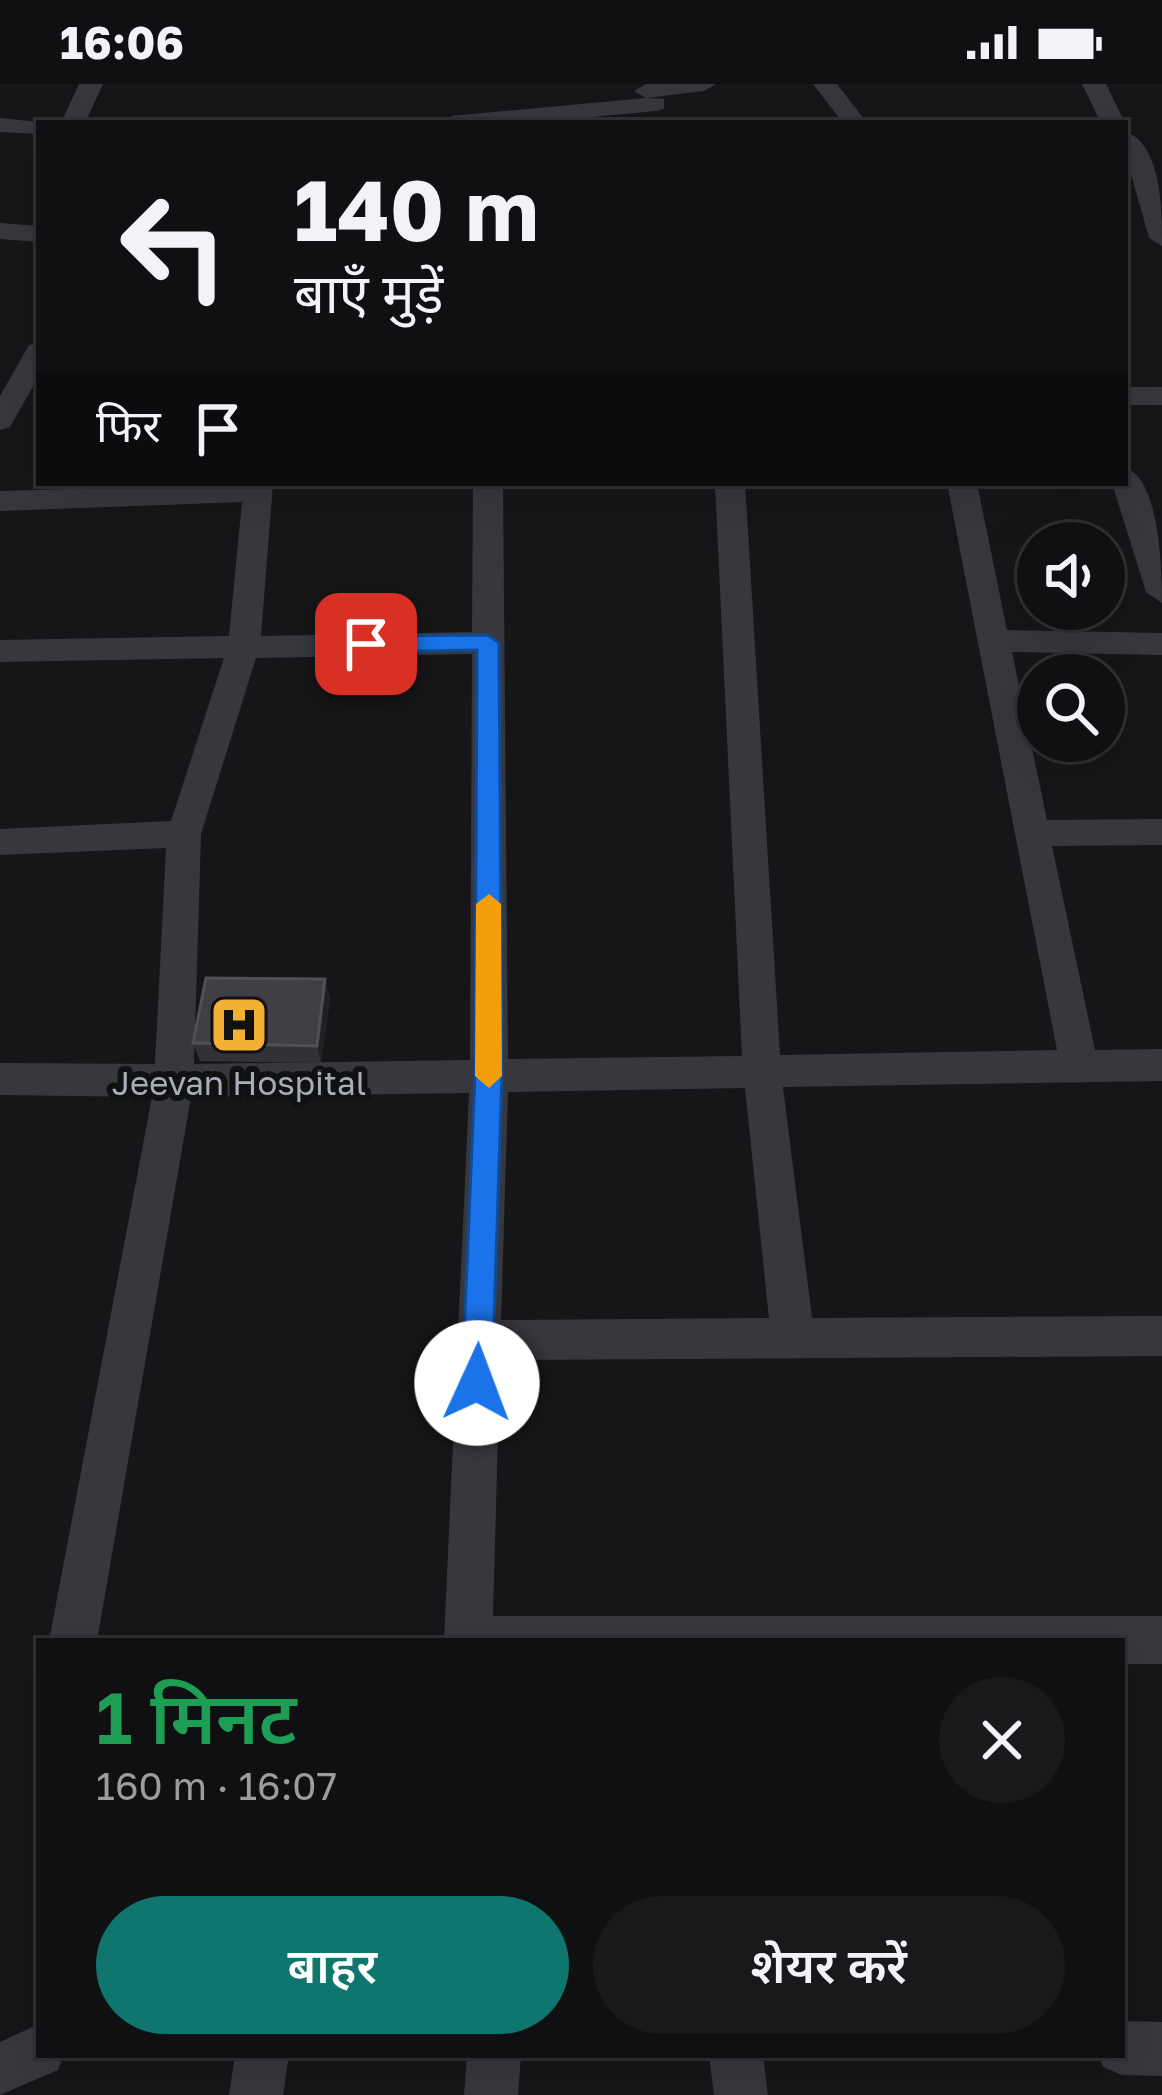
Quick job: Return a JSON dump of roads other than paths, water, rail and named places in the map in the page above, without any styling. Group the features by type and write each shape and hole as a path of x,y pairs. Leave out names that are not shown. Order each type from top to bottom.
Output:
{"street":[{"path":"75,120 91,84"},
{"path":"540,120 653,100 704,84"},
{"path":"825,84 853,120"},
{"path":"1094,84 1112,120"},
{"path":"0,125 36,127"},
{"path":"1138,151 1157,195 1162,238"},
{"path":"0,231 36,230"},
{"path":"0,350 36,350"},
{"path":"0,421 36,355"},
{"path":"1128,396 1162,396"},
{"path":"468,1638 489,1075 488,486"},
{"path":"730,486 763,1070 794,1338"},
{"path":"963,486 1079,1066"},
{"path":"1128,486 1162,592"},
{"path":"0,501 258,488 244,645 184,834 174,1081 74,1638"},
{"path":"994,641 1162,644"},
{"path":"0,651 488,643"},
{"path":"1032,833 1162,832"},
{"path":"0,842 184,834"},
{"path":"0,1079 174,1081 1162,1065"},
{"path":"479,1340 1162,1336"},
{"path":"1125,1640 1162,1640"},
{"path":"0,2035 36,2038"},
{"path":"1125,2048 1162,2049"},
{"path":"0,2072 36,2053"},
{"path":"256,2095 262,2058"},
{"path":"491,2095 494,2058"},
{"path":"736,2058 741,2095"}],"place":[{"name":"Jeevan Hospital","path":"239,1025"}]}
